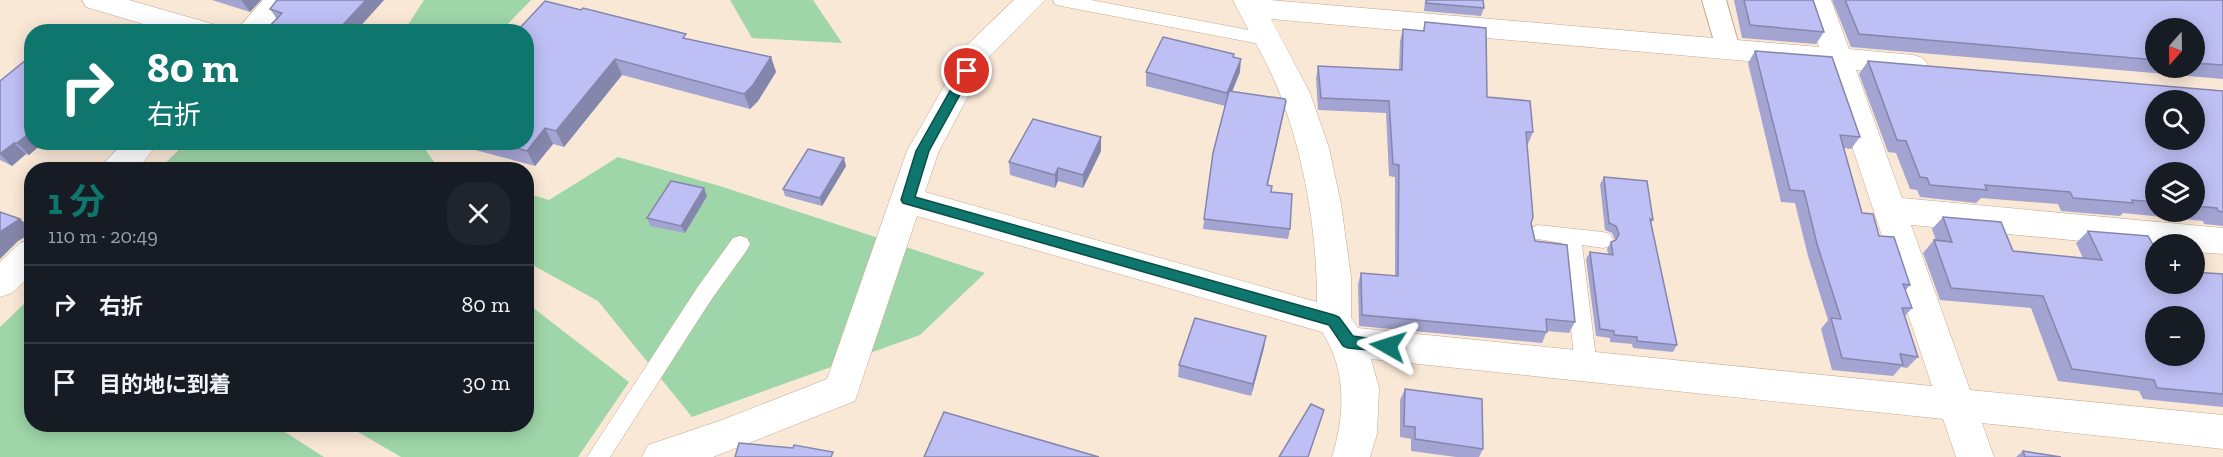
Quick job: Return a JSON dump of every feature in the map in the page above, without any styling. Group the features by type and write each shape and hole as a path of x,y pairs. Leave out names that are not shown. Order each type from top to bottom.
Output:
{"street":[{"path":"96,0 178,24"},
{"path":"256,24 279,0"},
{"path":"662,457 726,436 842,390 923,151 978,51 1030,0"},
{"path":"1714,0 1727,49"},
{"path":"1817,0 1975,457"},
{"path":"1351,457 1358,434 1361,388 1341,331 1325,204 1313,148 1295,93 1265,39 1249,4 1940,68"},
{"path":"125,162 136,150"},
{"path":"908,200 1341,331 1586,366 2223,432"},
{"path":"1889,210 2223,241"},
{"path":"0,283 24,260"}],"lane":[{"path":"1061,0 1265,39"},
{"path":"1538,233 1603,240"},
{"path":"1571,237 1586,366"},
{"path":"598,457 704,294 740,244"}],"green space":[{"path":"424,0 531,0 508,24 409,24"},
{"path":"730,0 813,0 842,43 752,38"},
{"path":"179,150 426,150 434,162 166,162"},
{"path":"618,157 723,187 985,273 920,335 692,417 598,301 534,266 534,195 549,200"},
{"path":"24,304 24,432 285,432 324,457 0,457 0,327"},
{"path":"534,308 629,382 578,457 401,457 358,432 534,432"}],"building":[{"path":"277,0 366,0 344,24 272,24 282,13 270,9"},
{"path":"1427,0 1483,0 1484,8 1426,3"},
{"path":"1744,0 1813,0 1824,32 1750,25"},
{"path":"1845,0 2223,0 2223,65 2205,64 2205,18 2145,18 2145,59 1859,34"},
{"path":"545,1 581,10 583,8 686,34 683,38 771,57 753,85 744,94 615,59 556,131 545,128 534,142 534,24 523,24"},
{"path":"1425,22 1486,28 1487,97 1530,101 1533,132 1526,132 1533,217 1531,223 1535,241 1567,245 1575,322 1546,319 1547,332 1362,315 1361,273 1398,276 1399,165 1393,164 1389,101 1321,98 1318,66 1402,70 1403,29 1424,31"},
{"path":"1163,37 1234,54 1233,57 1241,59 1227,93 1146,72"},
{"path":"1755,51 1832,57 1860,137 1840,135 1862,213 1873,214 1879,236 1894,237 1910,285 1903,284 1912,308 1902,308 1918,357 1900,354 1903,365 1842,358 1831,318 1841,319 1817,244 1804,191 1790,190"},
{"path":"1868,61 2223,91 2223,212 2218,211 2217,208 2205,207 2205,162 2145,162 2145,201 2132,200 2133,203 2073,198 2070,192 1985,185 1987,190 1930,185 1927,178 1920,177 1906,141 1897,140"},
{"path":"24,62 24,137 0,154 0,81"},
{"path":"1229,91 1286,101 1267,185 1272,186 1271,192 1292,194 1290,229 1204,219 1213,153"},
{"path":"1033,119 1101,137 1083,175 1058,168 1055,175 1009,162"},
{"path":"808,149 844,158 820,198 783,189"},
{"path":"1604,177 1647,181 1653,220 1650,219 1677,345 1637,341 1637,337 1614,335 1614,331 1600,329 1590,252 1613,255 1611,242 1616,240 1619,234 1616,226 1609,223"},
{"path":"671,181 704,188 681,226 647,218"},
{"path":"0,212 20,219 0,232"},
{"path":"1943,217 2001,222 2013,251 2102,260 2088,231 2145,236 2145,294 2205,294 2205,273 2223,274 2223,394 2157,388 2154,380 2072,369 2043,296 1951,288 1934,240 1952,242"},
{"path":"1195,318 1266,336 1253,384 1179,365"},
{"path":"1405,389 1482,399 1483,449 1415,439 1415,427 1404,426"},
{"path":"1311,404 1324,410 1308,457 1279,457"},
{"path":"944,412 1099,457 924,457"},
{"path":"739,443 793,448 794,445 833,452 831,457 735,457"},
{"path":"2023,451 2061,457 2025,457"}],"route":[{"path":"967,71 923,151 908,200 1334,321 1348,342 1388,346"}]}
